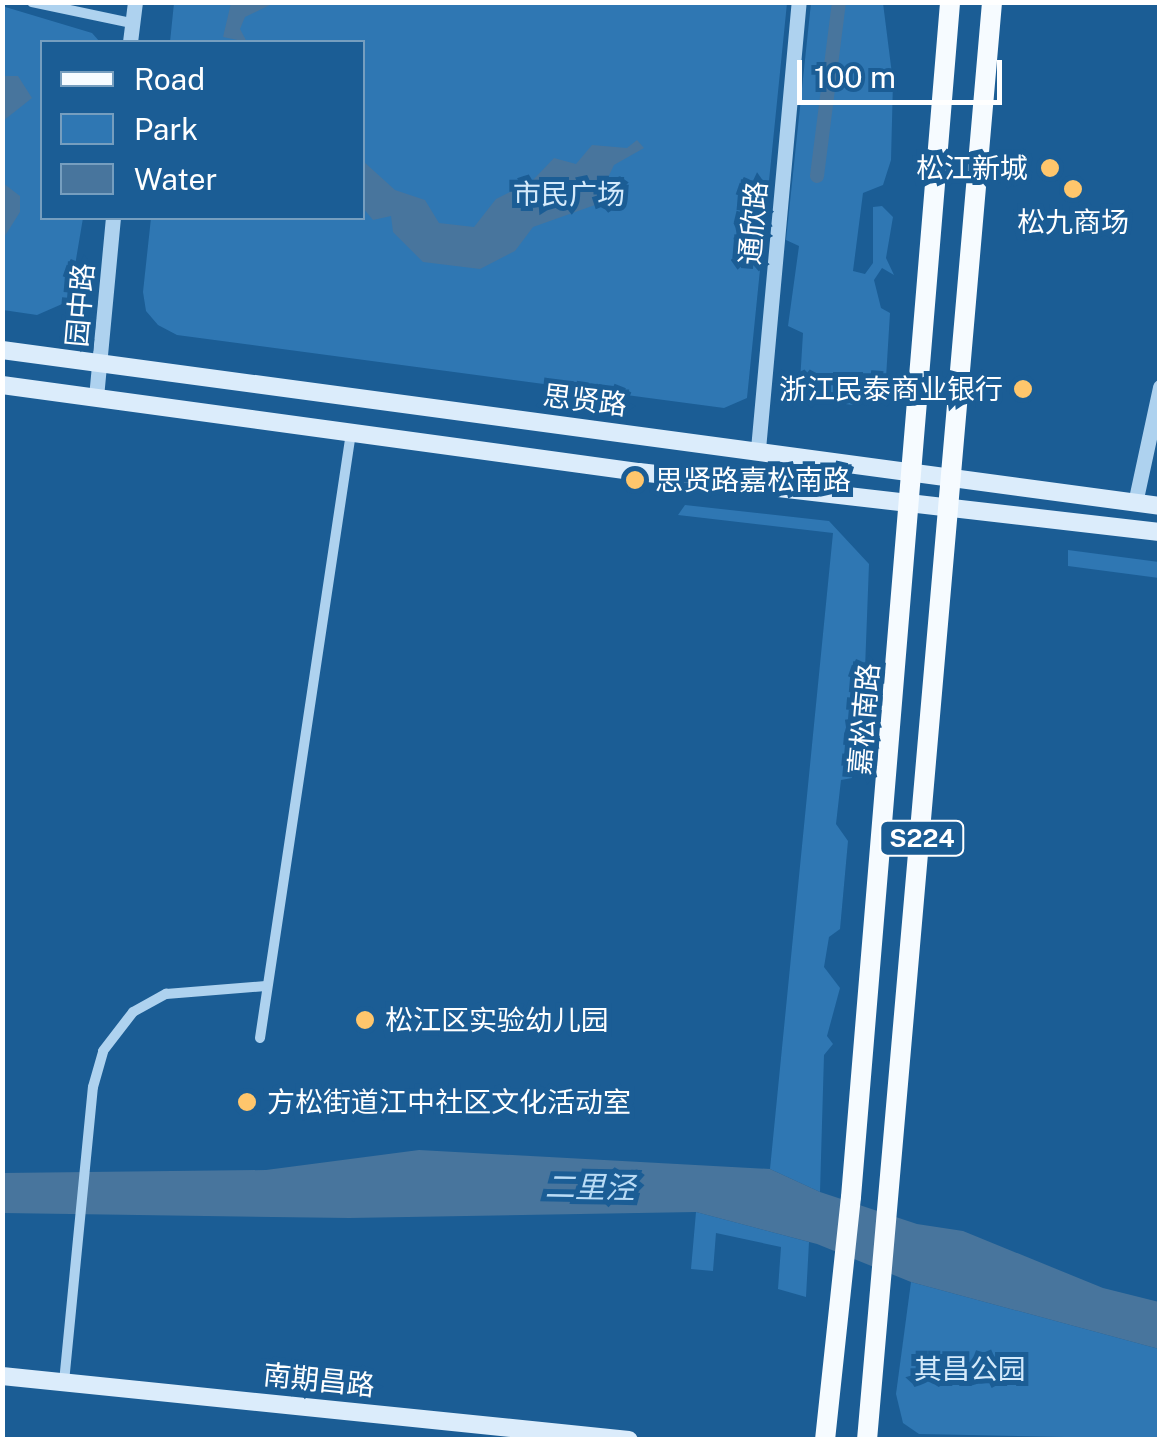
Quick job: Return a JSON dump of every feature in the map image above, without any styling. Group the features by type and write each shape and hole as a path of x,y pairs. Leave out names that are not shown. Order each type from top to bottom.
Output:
{"main road":[{"name":"嘉松南路","path":"824,1440 852,1197 950,2"},
{"name":"S224","path":"867,1440 892,1195 992,2"},
{"name":"思贤路","path":"2,350 758,449 951,481 1160,506"},
{"path":"2,385 910,505 1160,532"},
{"name":"南期昌路","path":"2,1376 629,1440"}],"street":[{"path":"32,2 132,23"},
{"path":"130,40 135,2"},
{"name":"通欣路","path":"758,449 799,2"},
{"name":"园中路","path":"96,397 113,220"},
{"path":"1134,503 1160,386"},
{"path":"260,1038 351,434"},
{"path":"64,1382 85,1161 103,1051 133,1012 166,994 266,986"}],"green space":[{"name":"市民广场","path":"174,3 787,3 747,398 724,408 177,335 158,325 146,311 143,292 151,220 365,220 365,40 170,40"},
{"path":"811,3 883,3 893,82 891,160 883,185 863,193 853,271 865,274 873,263 873,207 882,206 893,217 886,258 894,275 882,268 874,280 881,308 890,313 886,378 853,405 799,398 803,333 788,326 799,246 786,240"},
{"path":"2,6 92,33 98,40 40,40 40,220 83,220 69,301 37,315 3,310"},
{"path":"685,505 829,521 869,564 865,669 852,679 852,778 841,780 836,824 848,841 840,929 829,937 824,967 840,988 827,1036 833,1044 824,1055 820,1192 770,1169 833,533 678,515"},
{"path":"1068,550 1159,562 1159,578 1068,566"},
{"path":"696,1212 809,1242 806,1297 778,1289 781,1247 716,1233 713,1271 691,1269"},
{"name":"其昌公园","path":"911,1282 1159,1349 1159,1439 919,1434 903,1423 896,1394"}],"water":[{"path":"231,2 274,3 245,17 240,29 246,40 223,37"},
{"path":"3,76 18,76 32,98 3,121"},
{"path":"637,140 644,148 614,165 595,205 533,227 515,251 480,269 423,262 393,232 391,216 373,220 365,210 365,163 395,190 425,200 439,223 474,227 496,199 532,181 554,158 576,164 592,145 627,148"},
{"path":"3,183 20,196 20,212 3,239"},
{"name":"二里泾","path":"419,1150 770,1169 820,1192 917,1224 963,1231 1103,1288 1159,1302 1159,1349 911,1282 817,1244 696,1212 349,1218 3,1213 3,1173 266,1170"}],"waterway":[{"path":"817,176 839,2"}],"place":[{"name":"松江新城","path":"1050,168"},
{"name":"松九商场","path":"1073,189"},
{"name":"浙江民泰商业银行","path":"1023,389"},
{"name":"思贤路嘉松南路","path":"635,480"},
{"name":"松江区实验幼儿园","path":"365,1020"},
{"name":"方松街道江中社区文化活动室","path":"247,1102"}]}
